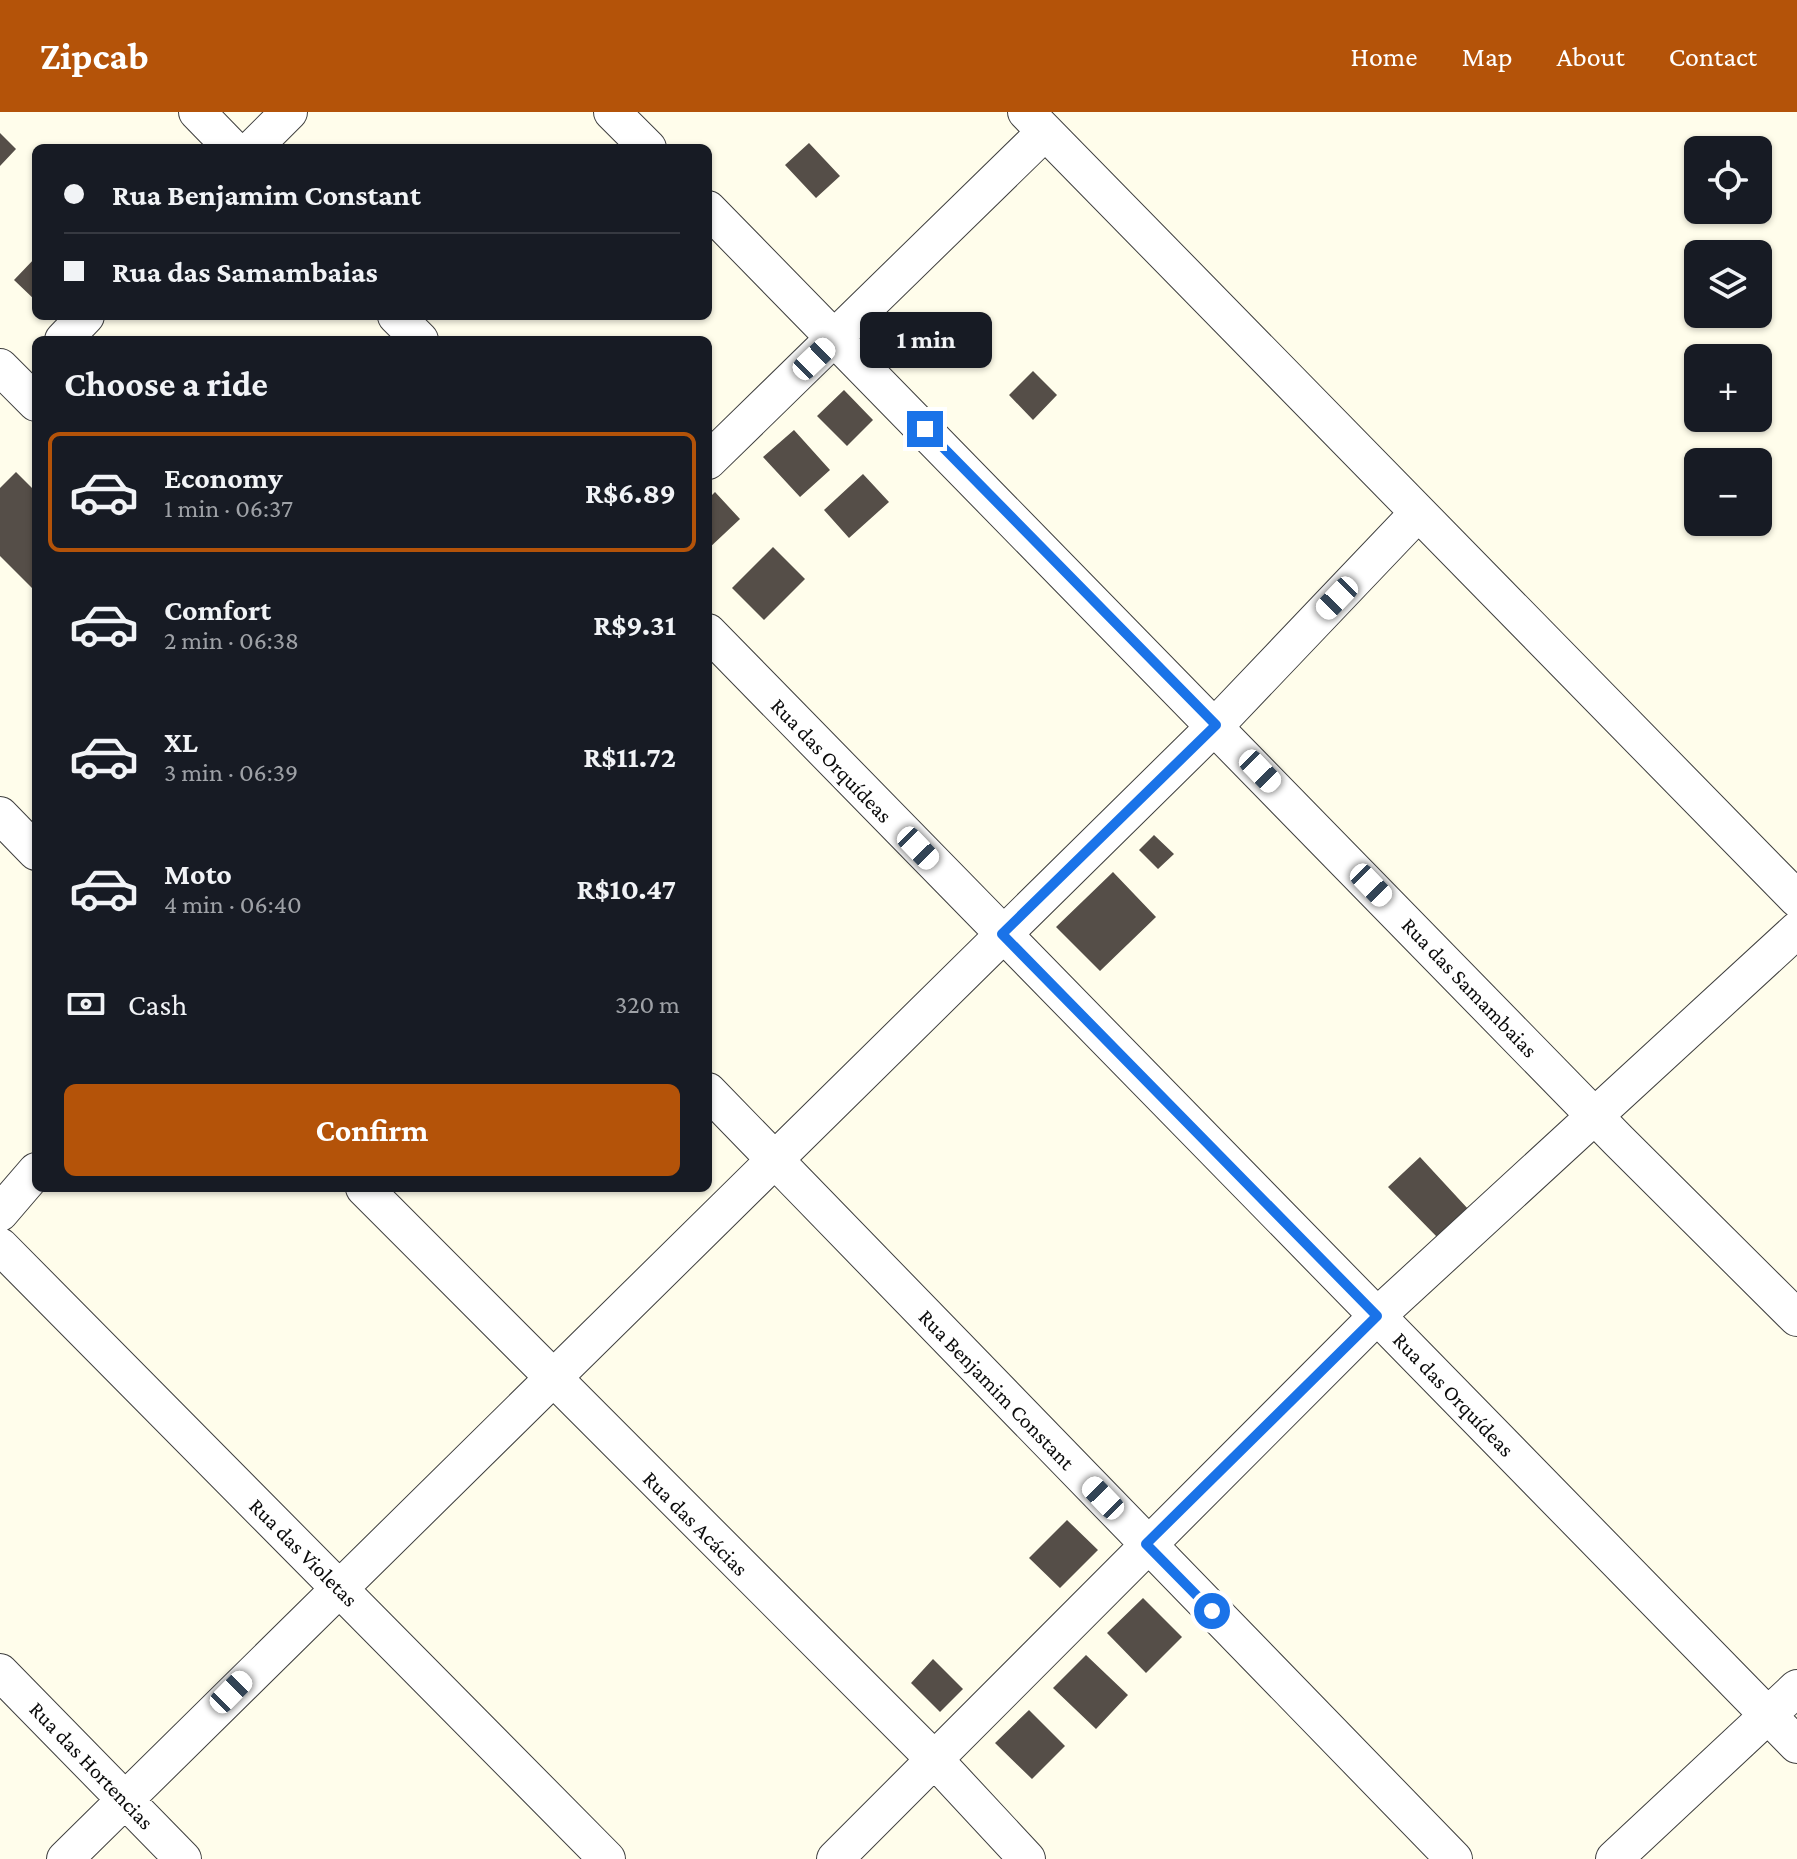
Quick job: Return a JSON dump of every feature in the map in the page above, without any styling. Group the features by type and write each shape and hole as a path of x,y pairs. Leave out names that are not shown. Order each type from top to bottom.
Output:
{"street":[{"path":"197,112 228,144"},
{"path":"257,144 289,112"},
{"path":"612,112 644,144"},
{"path":"712,457 835,338 1036,122 1797,899"},
{"name":"Rua das Samambaias","path":"712,213 1216,725 1593,1115 1797,1318"},
{"path":"67,336 82,320"},
{"path":"400,320 416,336"},
{"path":"65,1859 338,1586 1216,725 1418,513"},
{"name":"Rua das Orquídeas","path":"712,636 1797,1745"},
{"path":"0,815 32,848"},
{"path":"835,1859 1146,1544 1377,1316 1797,930"},
{"name":"Rua Benjamim Constant","path":"712,1095 1454,1859"},
{"path":"0,1213 32,1176"},
{"name":"Rua das Acácias","path":"368,1192 550,1378 935,1760 1027,1859"},
{"name":"Rua das Violetas","path":"0,1246 607,1859"},
{"name":"Rua das Hortencias","path":"0,1672 183,1859"},
{"path":"1614,1859 1797,1688"}],"building":[{"path":"0,133 16,149 0,166"},
{"path":"809,143 840,176 816,198 785,165"},
{"path":"32,261 32,297 14,280"},
{"path":"1033,371 1057,395 1033,420 1009,395"},
{"path":"844,390 873,420 847,446 817,416"},
{"path":"794,430 830,470 800,497 763,457"},
{"path":"16,472 32,488 32,588 0,556 0,488"},
{"path":"863,474 889,502 849,538 824,510"},
{"path":"715,492 740,519 712,545 712,495"},
{"path":"773,547 805,579 764,620 732,588"},
{"path":"1154,835 1174,854 1158,869 1139,850"},
{"path":"1113,872 1156,917 1100,971 1056,927"},
{"path":"1420,1157 1469,1210 1438,1238 1388,1187"},
{"path":"1067,1520 1098,1550 1060,1588 1029,1558"},
{"path":"1143,1598 1182,1637 1146,1673 1107,1633"},
{"path":"1086,1655 1128,1695 1096,1729 1053,1688"},
{"path":"933,1659 963,1689 940,1712 911,1683"},
{"path":"1029,1710 1065,1746 1032,1779 995,1743"}],"route":[{"path":"925,429 1216,725 1002,934 1377,1316 1146,1544 1212,1611"}]}
